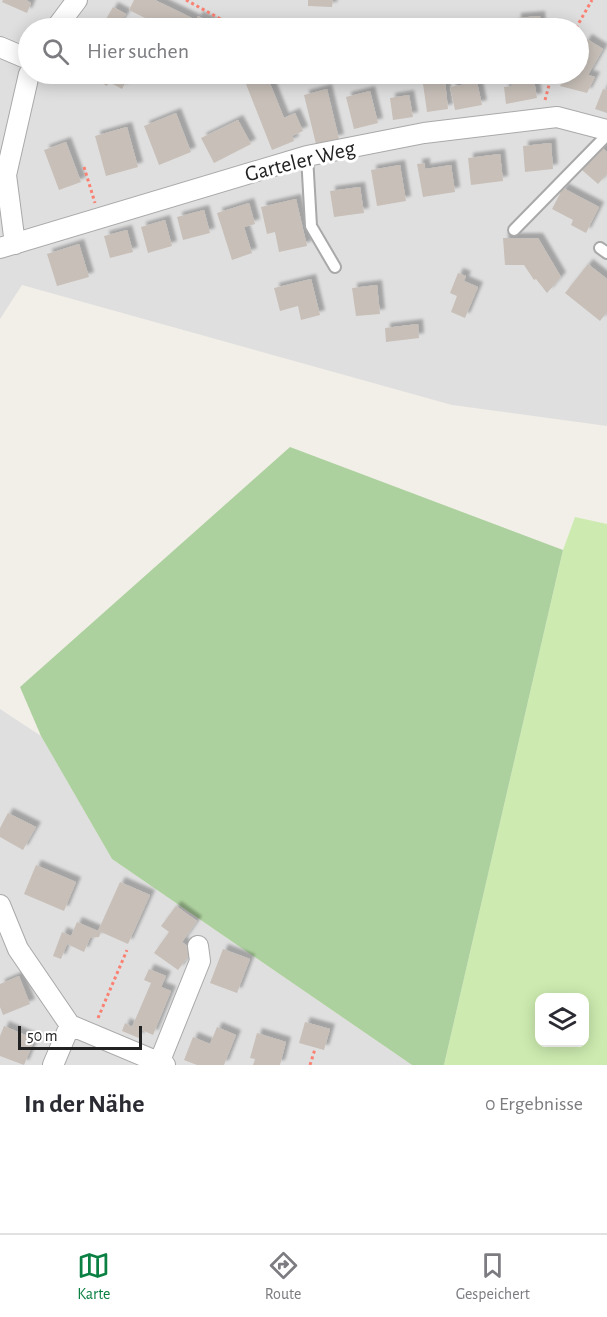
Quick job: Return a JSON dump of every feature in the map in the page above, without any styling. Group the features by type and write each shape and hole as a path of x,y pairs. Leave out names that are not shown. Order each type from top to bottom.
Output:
{"street":[{"path":"64,18 77,0"},
{"path":"0,47 18,55"},
{"path":"8,246 6,175 27,84"},
{"name":"Garteler Weg","path":"8,246 307,156 424,133 544,117 557,117 607,130"},
{"path":"0,905 18,949 70,1025 162,1064 200,962 198,946"},
{"path":"53,1065 70,1025"}],"lane":[{"path":"514,230 607,135"},
{"path":"307,156 311,226 335,267"}],"path":[{"path":"186,0 219,18"},
{"path":"582,18 592,0"},
{"path":"544,117 545,96 549,84"},
{"path":"84,167 101,219"},
{"path":"91,1034 127,950"},
{"path":"310,1065 315,1049"}],"shaded area":[{"path":"0,0 607,0 607,426 452,405 22,285 0,319"},
{"path":"0,709 41,736 112,859 412,1065 0,1065"}],"green space":[{"path":"290,447 563,550 444,1065 412,1065 112,859 41,736 20,687"},
{"path":"575,517 607,524 607,1065 444,1065 563,550"}],"building":[{"path":"3,0 26,0 31,3 27,13 2,2"},
{"path":"134,0 155,0 192,18 145,18 129,10"},
{"path":"308,0 333,0 332,7 308,6"},
{"path":"113,7 126,14 123,18 107,18"},
{"path":"540,16 540,18 516,18"},
{"path":"589,40 603,49 589,73"},
{"path":"589,75 595,77 587,93 560,86 561,84 589,84"},
{"path":"113,84 125,84 122,89"},
{"path":"246,84 270,84 284,118 295,113 303,131 292,136 294,141 272,150"},
{"path":"423,84 445,84 448,109 427,112"},
{"path":"477,84 482,105 455,110 450,87"},
{"path":"512,84 535,84 537,98 506,104 504,87 512,86"},
{"path":"327,89 339,139 316,144 304,95"},
{"path":"603,89 607,90 607,113 595,109"},
{"path":"370,91 378,123 354,129 346,97"},
{"path":"409,95 413,117 393,120 390,98"},
{"path":"176,113 191,152 159,165 144,126"},
{"path":"238,120 251,144 214,163 201,138"},
{"path":"127,127 138,167 106,176 95,136"},
{"path":"66,142 81,182 59,190 44,150"},
{"path":"551,143 553,169 525,172 523,146"},
{"path":"602,147 607,152 607,174 598,184 582,170"},
{"path":"500,154 503,181 471,185 468,158"},
{"path":"425,163 425,169 451,165 455,192 423,197 417,164"},
{"path":"400,165 406,201 377,206 371,170"},
{"path":"360,187 364,213 334,217 330,191"},
{"path":"563,188 599,207 586,233 571,225 573,220 552,209"},
{"path":"296,199 307,246 279,252 275,232 267,234 261,207"},
{"path":"249,203 255,224 244,227 252,253 232,260 217,213"},
{"path":"204,210 210,233 183,240 177,217"},
{"path":"165,220 172,246 148,253 141,227"},
{"path":"127,230 133,252 110,258 104,236"},
{"path":"503,238 538,238 561,277 547,293 524,265 505,265"},
{"path":"79,244 89,277 57,286 47,254"},
{"path":"588,264 607,279 607,312 600,321 565,293"},
{"path":"458,273 466,276 464,281 478,287 465,318 451,312 457,296 450,293"},
{"path":"311,279 320,315 301,320 298,306 280,311 274,288"},
{"path":"377,285 380,314 356,316 352,288"},
{"path":"418,324 419,338 386,342 385,328"},
{"path":"8,813 36,827 23,850 0,837 0,828"},
{"path":"36,865 76,882 64,911 24,894"},
{"path":"120,882 150,895 128,944 101,932 99,937 90,938 84,952 67,944 61,959 53,956 62,932 71,936 77,922 98,931"},
{"path":"176,906 197,921 182,942 193,950 178,970 154,953 169,932 161,926"},
{"path":"223,949 250,959 237,993 210,983"},
{"path":"149,969 166,976 161,987 171,991 153,1035 142,1030 139,1038 122,1031 125,1023 132,1027 151,983 144,980"},
{"path":"19,976 30,1004 3,1015 0,1007 0,984"},
{"path":"305,1022 330,1029 324,1050 299,1043"},
{"path":"4,1026 35,1039 24,1065 0,1056 0,1036"},
{"path":"217,1027 236,1035 224,1065 197,1065 184,1060 193,1037 210,1044"},
{"path":"257,1033 286,1042 280,1065 253,1065 255,1059 250,1058"}]}
